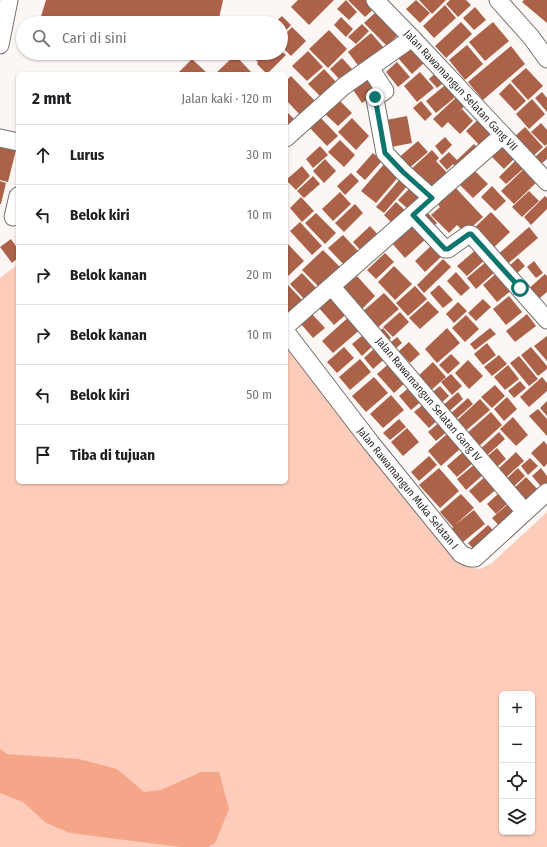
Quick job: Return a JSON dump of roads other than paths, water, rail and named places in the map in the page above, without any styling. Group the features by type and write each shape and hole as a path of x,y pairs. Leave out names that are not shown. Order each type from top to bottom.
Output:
{"street":[{"path":"0,45 9,0"},
{"name":"Jalan Rawamangun Selatan Gang VII","path":"375,0 547,182"},
{"path":"498,0 531,37 547,59"},
{"path":"288,136 344,86 412,38"},
{"path":"370,68 384,91 375,97 375,99 385,153 403,172 432,198"},
{"path":"288,324 504,135"},
{"path":"0,138 16,142"},
{"path":"14,217 16,206"},
{"path":"413,215 445,249 448,249 469,234 472,235 547,320"},
{"name":"Jalan Rawamangun Selatan Gang IV","path":"332,287 524,512"},
{"name":"Jalan Rawamangun Muka Selatan I","path":"288,335 371,443 461,554 470,558 475,558 547,492"}]}
